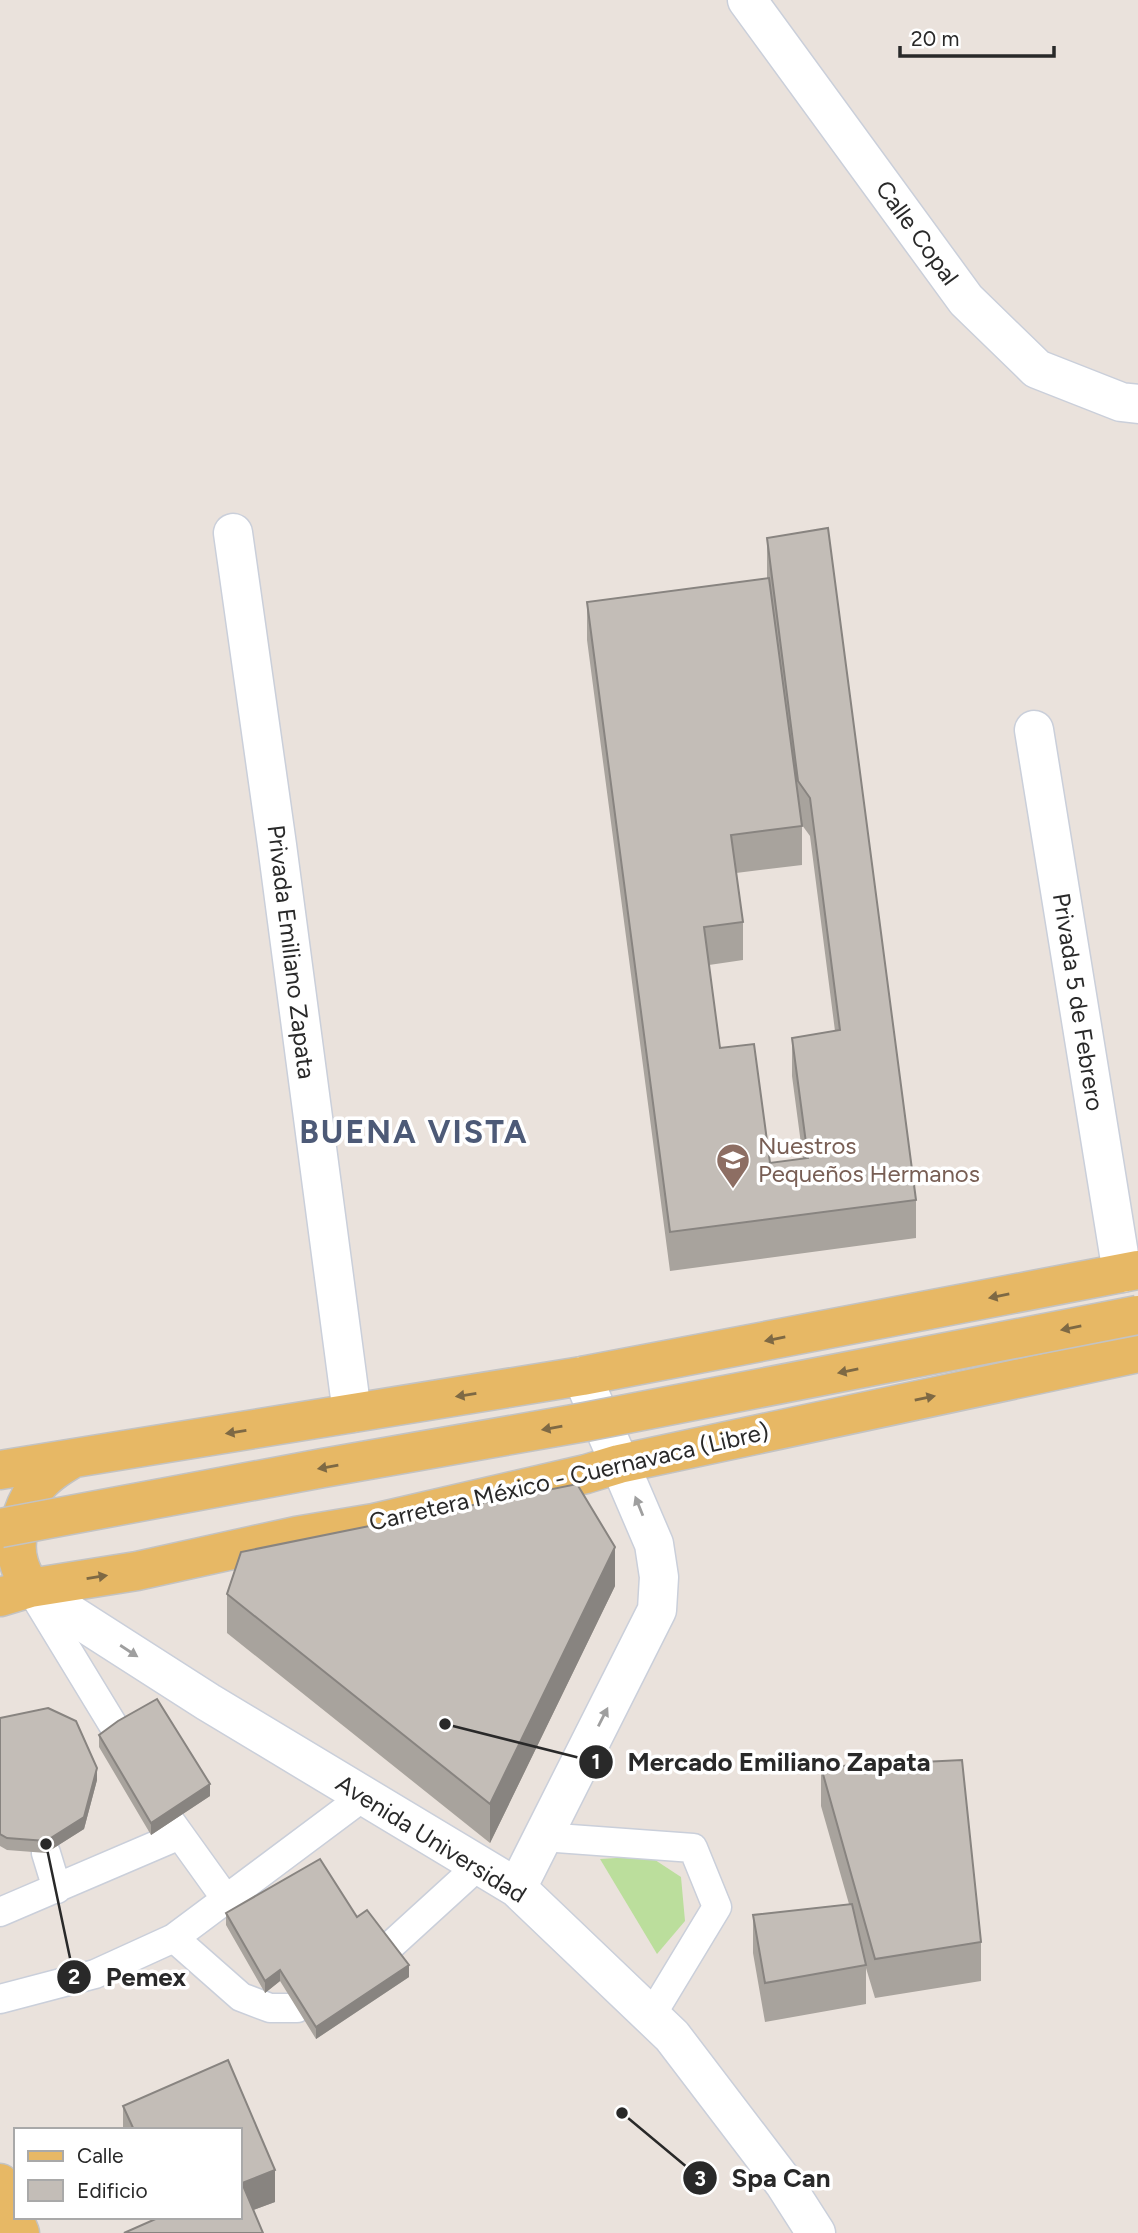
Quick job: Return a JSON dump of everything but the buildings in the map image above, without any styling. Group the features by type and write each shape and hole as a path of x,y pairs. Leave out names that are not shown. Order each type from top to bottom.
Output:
{"main road":[{"path":"0,1470 582,1376 1130,1271"},
{"path":"0,1528 585,1422 1138,1315"},
{"name":"Carretera México - Cuernavaca (Libre)","path":"15,1593 136,1571 296,1536 374,1523 619,1464 1138,1353"},
{"path":"15,1593 18,1561 16,1536 24,1512 35,1489 53,1471 74,1457"},
{"path":"0,2183 14,2218"}],"street":[{"name":"Calle Copal","path":"747,0 966,300 1037,369 1121,402 1138,404"},
{"name":"Privada Emiliano Zapata","path":"233,533 352,1413"},
{"name":"Privada 5 de Febrero","path":"1034,730 1130,1271"},
{"path":"517,1888 657,1610 659,1577 653,1544 582,1376"},
{"name":"Avenida Universidad","path":"15,1593 192,1692 517,1888 680,2046 784,2183 816,2233"}],"lane":[{"path":"15,1593 118,1733"},
{"path":"0,1999 95,1974 174,1938 364,1796"},
{"path":"0,1912 57,1889 175,1828 226,1899"},
{"path":"543,1837 693,1848 717,1907 650,2015"},
{"path":"46,1853 57,1889"},
{"path":"388,1948 479,1865"},
{"path":"174,1938 241,1997 270,2008 297,2008"}],"green space":[{"path":"649,1856 681,1877 685,1921 657,1954 600,1859"}],"place":[{"name":"Nuestros Pequeños Hermanos","path":"733,1190"},
{"name":"Mercado Emiliano Zapata","path":"445,1724"},
{"name":"Pemex","path":"46,1844"},
{"name":"Spa Can","path":"622,2113"}],"district":[{"name":"BUENA VISTA","path":"414,1132"}]}
